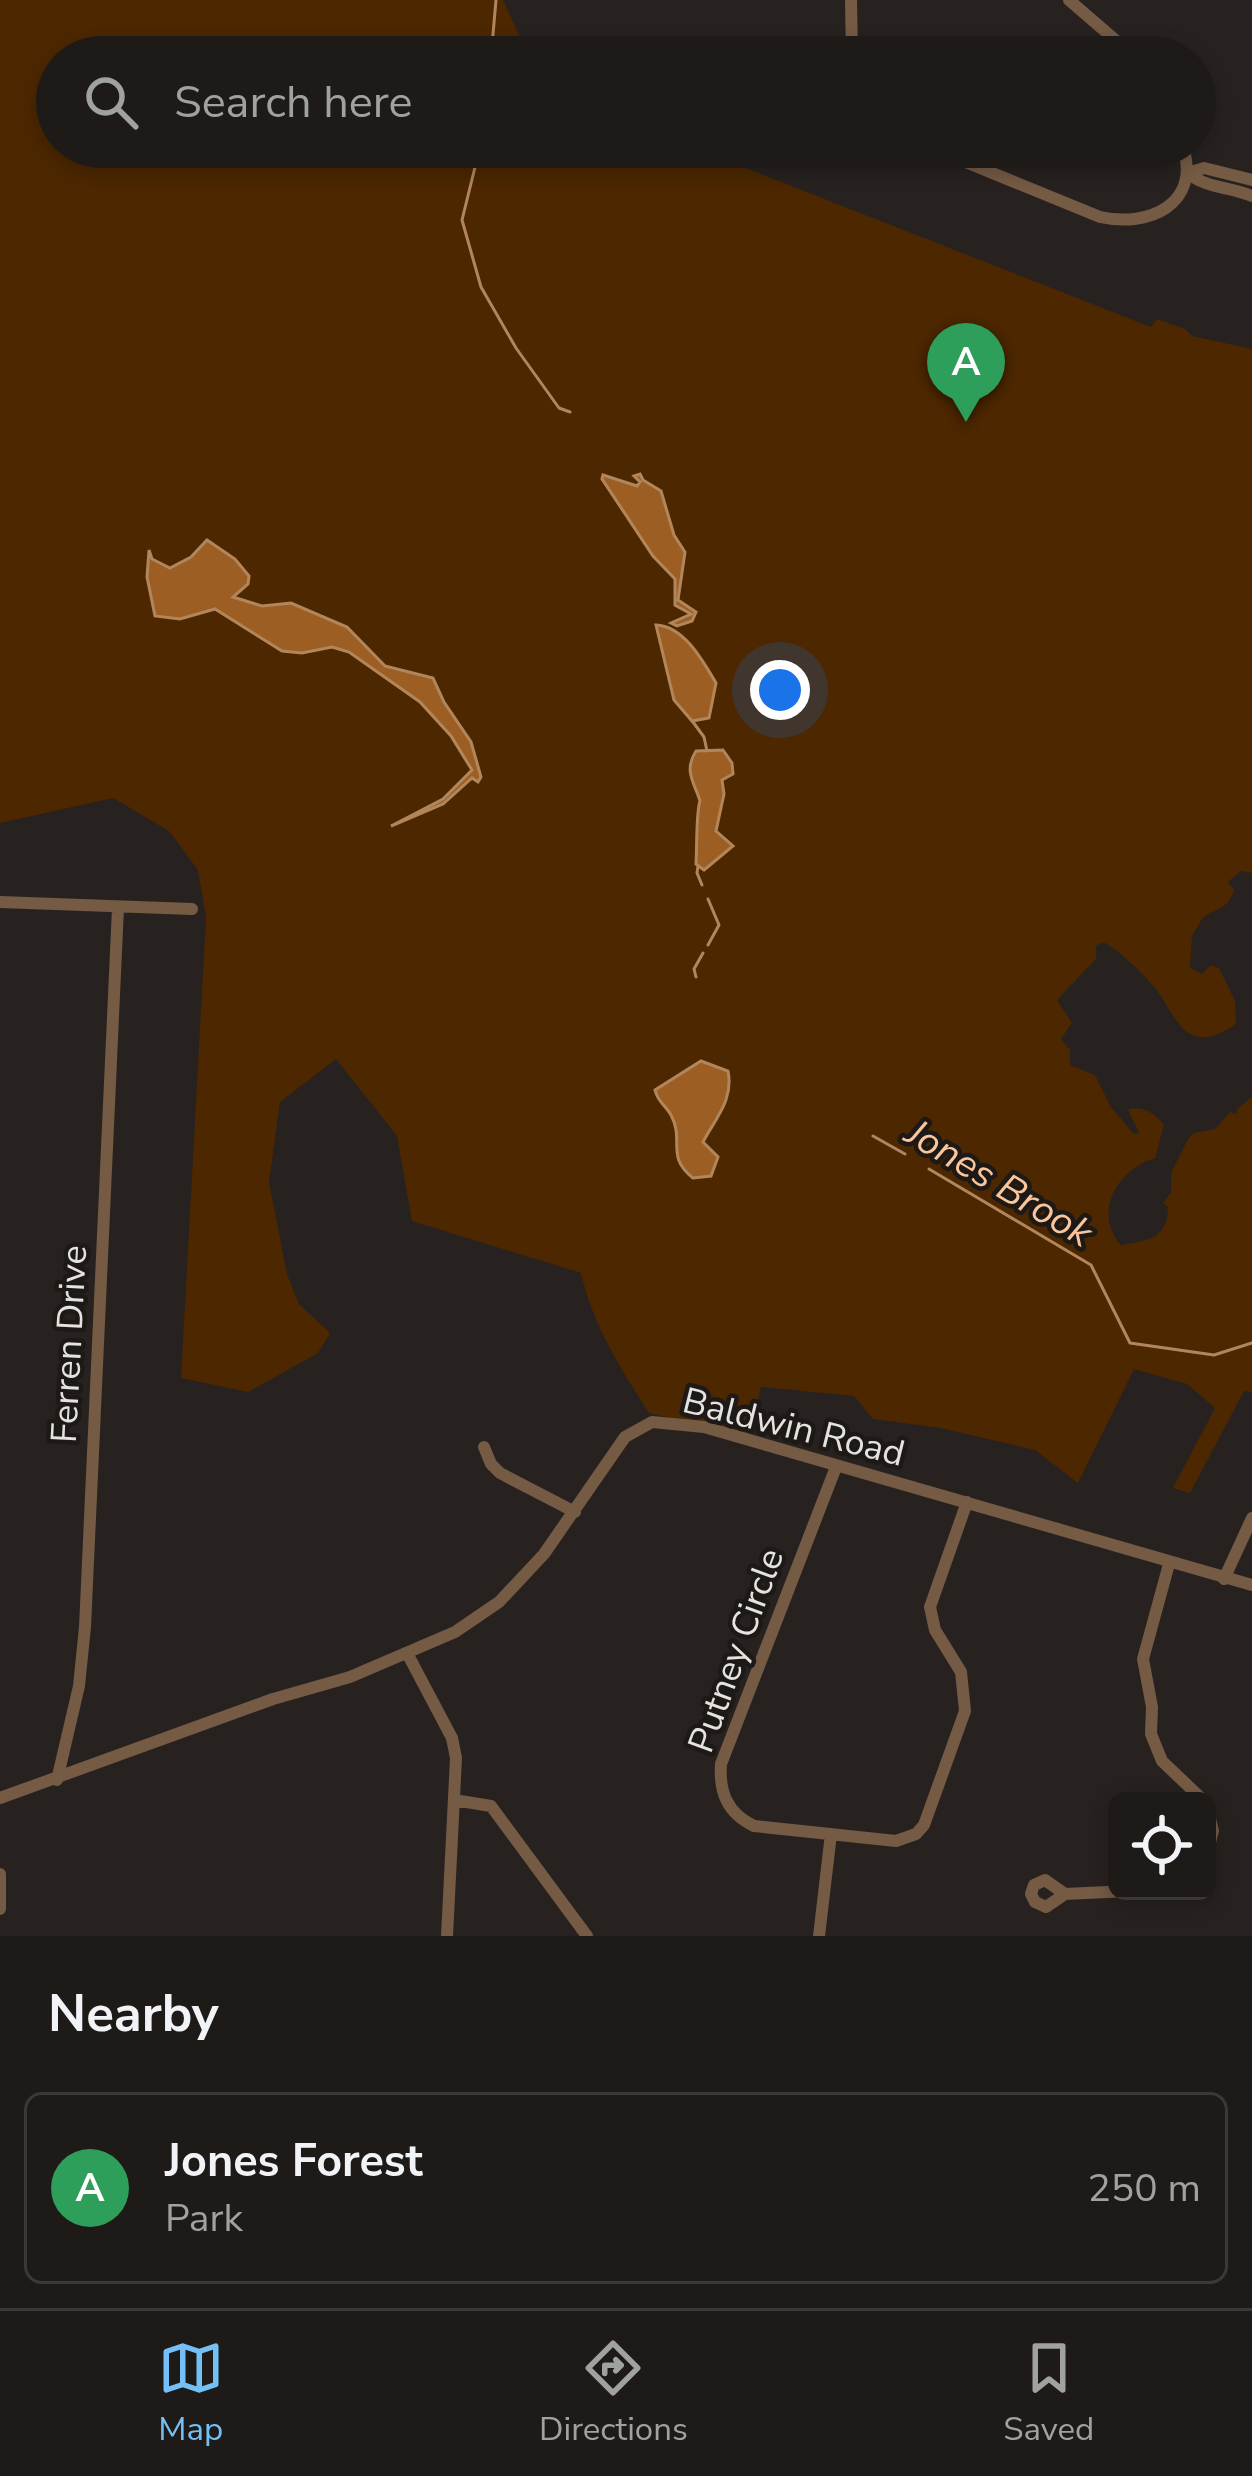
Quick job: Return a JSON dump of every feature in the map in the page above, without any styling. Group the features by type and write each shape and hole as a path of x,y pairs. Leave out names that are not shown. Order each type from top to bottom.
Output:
{"street":[{"path":"851,0 852,36"},
{"path":"1069,0 1115,36"},
{"path":"983,168 1115,220 1146,218 1164,210 1179,194 1187,168"},
{"path":"1188,173 1204,168 1252,180"},
{"path":"1188,173 1200,183 1252,196"},
{"path":"0,902 192,909"},
{"name":"Ferren Drive","path":"56,1780 80,1686 85,1627 118,908"},
{"name":"Baldwin Road","path":"0,1798 273,1699 350,1677 455,1632 499,1602 544,1554 615,1447 652,1422 704,1427 1252,1585"},
{"path":"484,1447 500,1473 575,1512"},
{"name":"Putney Circle","path":"836,1467 762,1651 720,1773 726,1802 745,1822 896,1841 916,1834 928,1817 967,1696 962,1672 934,1630 930,1607 967,1502"},
{"path":"1224,1579 1252,1518"},
{"path":"1168,1564 1143,1659 1152,1707 1151,1734 1162,1760 1193,1792"},
{"path":"407,1653 452,1738 456,1758 448,1936"},
{"path":"454,1800 490,1806 587,1936"},
{"path":"819,1936 831,1834"},
{"path":"0,1874 0,1909"},
{"path":"1065,1894 1108,1892"}],"shaded area":[{"path":"0,0 503,0 520,36 36,36 36,168 746,168 1151,327 1157,319 1192,336 1252,349 1252,873 1241,871 1228,882 1234,890 1228,902 1202,919 1192,936 1190,968 1202,974 1211,965 1219,968 1235,1001 1236,1024 1212,1036 1186,1031 1145,977 1103,942 1096,946 1096,959 1057,1000 1072,1023 1061,1039 1070,1050 1070,1065 1095,1075 1111,1107 1134,1134 1139,1133 1128,1110 1148,1111 1164,1125 1155,1158 1130,1172 1113,1194 1109,1219 1121,1245 1159,1233 1167,1218 1168,1207 1163,1203 1171,1192 1171,1173 1188,1139 1215,1129 1252,1097 1252,1392 1244,1391 1190,1493 1173,1488 1215,1408 1187,1384 1134,1369 1078,1483 1035,1450 941,1428 873,1419 854,1396 761,1387 749,1436 649,1413 600,1328 581,1273 412,1221 397,1136 336,1059 280,1102 269,1182 287,1274 299,1304 330,1333 318,1353 248,1392 181,1378 206,918 198,870 169,831 113,798 0,823"},
{"path":"640,474 661,491 674,535 685,552 678,600 696,612 692,621 677,626 671,623 691,614 675,605 675,579 653,556 602,479 603,475 637,486 640,482 634,476"},
{"path":"207,540 235,559 249,576 248,584 233,597 262,606 291,603 347,627 385,666 433,678 471,742 481,777 478,782 472,778 443,804 391,826 443,799 472,770 451,736 420,702 349,652 332,647 282,651 215,609 180,619 155,616 147,577 149,550 152,559 170,568 191,557"},
{"path":"656,625 684,638 716,683 709,718 692,721 674,700"},
{"path":"723,750 733,774 722,780 724,794 716,831 733,846 704,870 696,864 700,801 690,765 696,751"},
{"path":"701,1061 728,1071 729,1081 722,1109 703,1142 718,1157 711,1176 693,1178 680,1163 675,1124 655,1090"}],"waterway":[{"name":"Jones Brook","path":"493,36 496,0"},
{"name":"Jones Brook","path":"475,168 462,220 481,287 516,348 559,408 570,412"},
{"name":"Jones Brook","path":"693,722 707,751"},
{"name":"Jones Brook","path":"698,866 702,885"},
{"name":"Jones Brook","path":"708,899 719,925 708,945"},
{"name":"Jones Brook","path":"696,977 694,969 703,953"},
{"name":"Jones Brook","path":"873,1136 905,1154"},
{"name":"Jones Brook","path":"929,1169 1091,1265 1130,1343 1214,1355 1252,1343"}],"place":[{"name":"Jones Forest","path":"966,422"}]}
